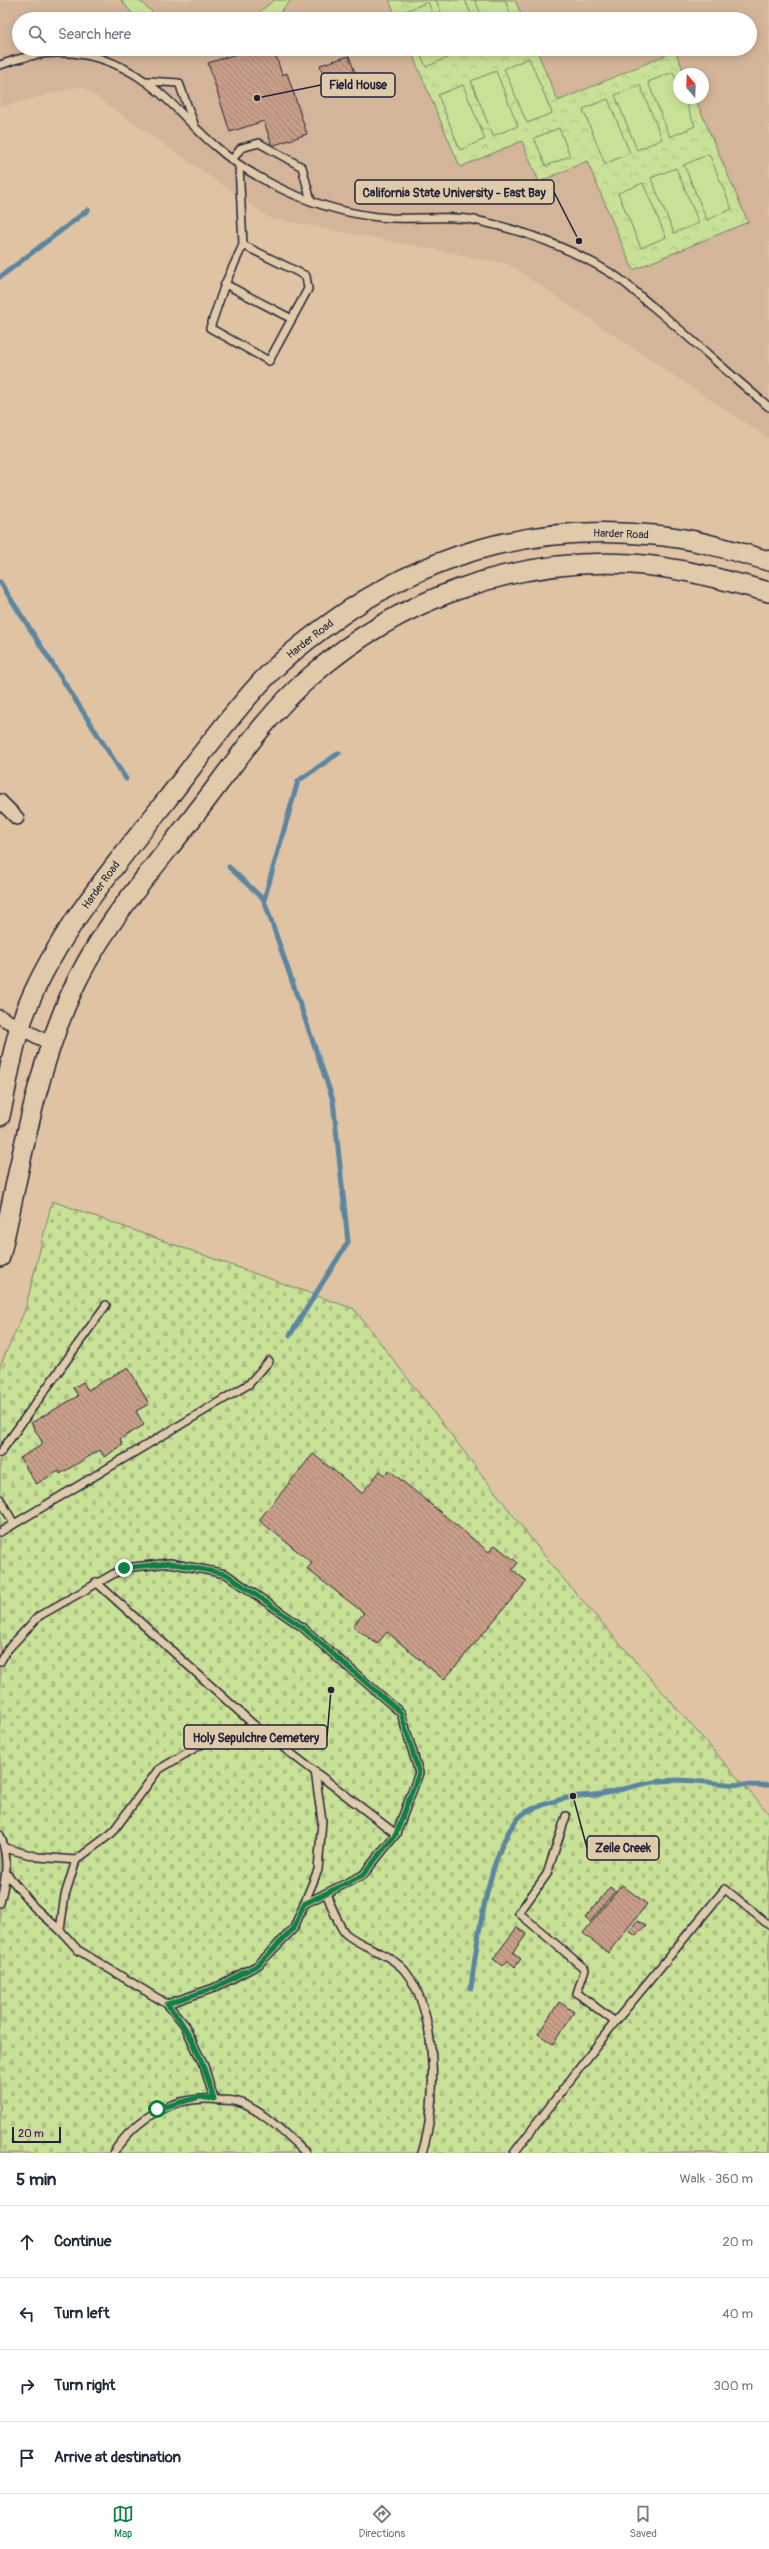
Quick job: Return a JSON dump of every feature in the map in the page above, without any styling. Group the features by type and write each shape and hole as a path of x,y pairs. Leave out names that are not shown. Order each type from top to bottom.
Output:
{"street":[{"name":"Harder Road","path":"0,1116 20,1026 39,984 84,909 235,711 263,680 289,655 323,627 378,591 440,561 497,543 573,533 656,535 705,543 769,560"},
{"path":"0,1257 38,1083 69,996 92,955 122,908 283,704 308,678 360,638 391,619 442,595 501,576 546,567 633,564 711,576 769,592"},
{"path":"0,801 17,818"},
{"path":"0,1017 20,1026 51,1044"}],"lane":[{"path":"0,65 30,56"},
{"path":"87,56 120,64 146,81 232,160 275,186 311,201 337,209 389,218 476,221 524,233 571,252 624,283 769,407"},
{"path":"146,81 179,83 196,128"},
{"path":"232,160 241,148 258,144 302,167 311,201"},
{"path":"239,165 243,245 225,284 210,328 269,361 308,289 306,276 243,245"},
{"path":"225,284 292,319"},
{"path":"0,1453 106,1305"},
{"path":"0,1532 249,1384 269,1360"},
{"path":"0,1499 14,1524"},
{"path":"0,1662 7,1650 39,1616 96,1582 124,1568 170,1563 226,1574 302,1627 401,1713 419,1773 396,1834 363,1875 304,1904"},
{"path":"96,1582 254,1725 396,1834"},
{"path":"60,1930 65,1896 76,1860 112,1833 158,1770 200,1745 254,1725"},
{"path":"167,2004 214,1988 258,1965 294,1928 319,1863 322,1821 315,1771"},
{"path":"566,1816 547,1874 519,1913 585,1969 577,1993 615,2022"},
{"path":"0,1835 6,1848 7,1874 0,1903"},
{"path":"6,1848 38,1857 76,1860"},
{"path":"7,1874 34,1907 60,1930 78,1950 167,2004 184,2024 204,2066 214,2099"},
{"path":"514,2153 615,2022 725,1889 769,1924"},
{"path":"326,1893 345,1934 375,1950 404,1971 425,2010 432,2069 428,2134 422,2153"},
{"path":"113,2153 123,2138 157,2109 200,2097 240,2102 270,2120 306,2153"}],"shaded area":[{"path":"0,0 769,0 769,439 508,264 270,218 81,86 0,107"}],"green space":[{"path":"121,0 138,0 153,12 131,12"},
{"path":"274,0 291,0 280,12 259,12"},
{"path":"389,0 515,0 520,12 394,12"},
{"path":"436,0 465,0 470,12 441,12"},
{"path":"475,0 505,0 509,12 480,12"},
{"path":"428,2 432,12 403,12"},
{"path":"413,56 539,56 558,101 663,56 677,56 682,68 673,68 673,104 698,104 748,222 633,270 587,161 539,182 522,141 460,167"},
{"path":"421,56 451,56 426,67"},
{"path":"529,58 552,113 527,123 504,69"},
{"path":"496,71 518,126 493,136 471,81"},
{"path":"673,72 673,104 686,104 695,126 670,137 648,82"},
{"path":"463,85 485,139 460,150 438,95"},
{"path":"640,85 662,139 637,150 615,95"},
{"path":"608,99 630,153 605,164 583,109"},
{"path":"559,128 570,156 546,166 534,138"},
{"path":"709,154 732,209 707,220 684,165"},
{"path":"676,168 699,223 674,233 651,178"},
{"path":"643,183 666,237 641,248 618,193"},
{"path":"52,1201 354,1309 553,1567 769,1814 769,2153 0,2153 0,1366 25,1310"}],"building":[{"path":"230,56 276,56 282,75 287,73 307,134 272,146 264,121 230,132 208,63"},
{"path":"349,56 355,73 326,83 320,65"},
{"path":"128,1367 149,1404 136,1411 144,1425 120,1439 123,1445 104,1457 100,1450 60,1474 59,1471 36,1484 20,1458 42,1445 42,1442 31,1423 78,1396 73,1388 83,1382 88,1390"},
{"path":"313,1454 362,1493 380,1471 385,1475 389,1470 489,1552 495,1545 518,1563 512,1570 527,1581 444,1680 387,1632 377,1644 353,1626 364,1613 307,1569 312,1563 259,1520"},
{"path":"622,1885 647,1904 608,1953 583,1933"},
{"path":"610,1887 615,1891 590,1922 585,1918"},
{"path":"637,1921 646,1925 636,1936 629,1931"},
{"path":"517,1927 527,1934 513,1952 521,1959 515,1967 507,1960 502,1966 493,1959"},
{"path":"559,2002 574,2012 553,2044 538,2034"}],"waterway":[{"path":"0,277 88,210"},
{"path":"0,582 126,779"},
{"path":"264,900 298,781 339,753"},
{"path":"229,867 264,900 333,1100 348,1242 290,1335"},
{"path":"471,1988 481,1920 494,1867 503,1843 514,1824 526,1812 536,1807 567,1798 602,1794 666,1780 769,1785"}],"place":[{"name":"Field House","path":"257,98"},
{"name":"California State University - East Bay","path":"579,241"},
{"name":"Holy Sepulchre Cemetery","path":"331,1690"},
{"name":"Zeile Creek","path":"573,1796"}],"route":[{"path":"124,1568 170,1563 226,1574 302,1627 401,1713 419,1773 396,1834 363,1875 304,1904 294,1928 258,1965 214,1988 167,2004 184,2024 204,2066 214,2099 200,2097 157,2109"}]}
